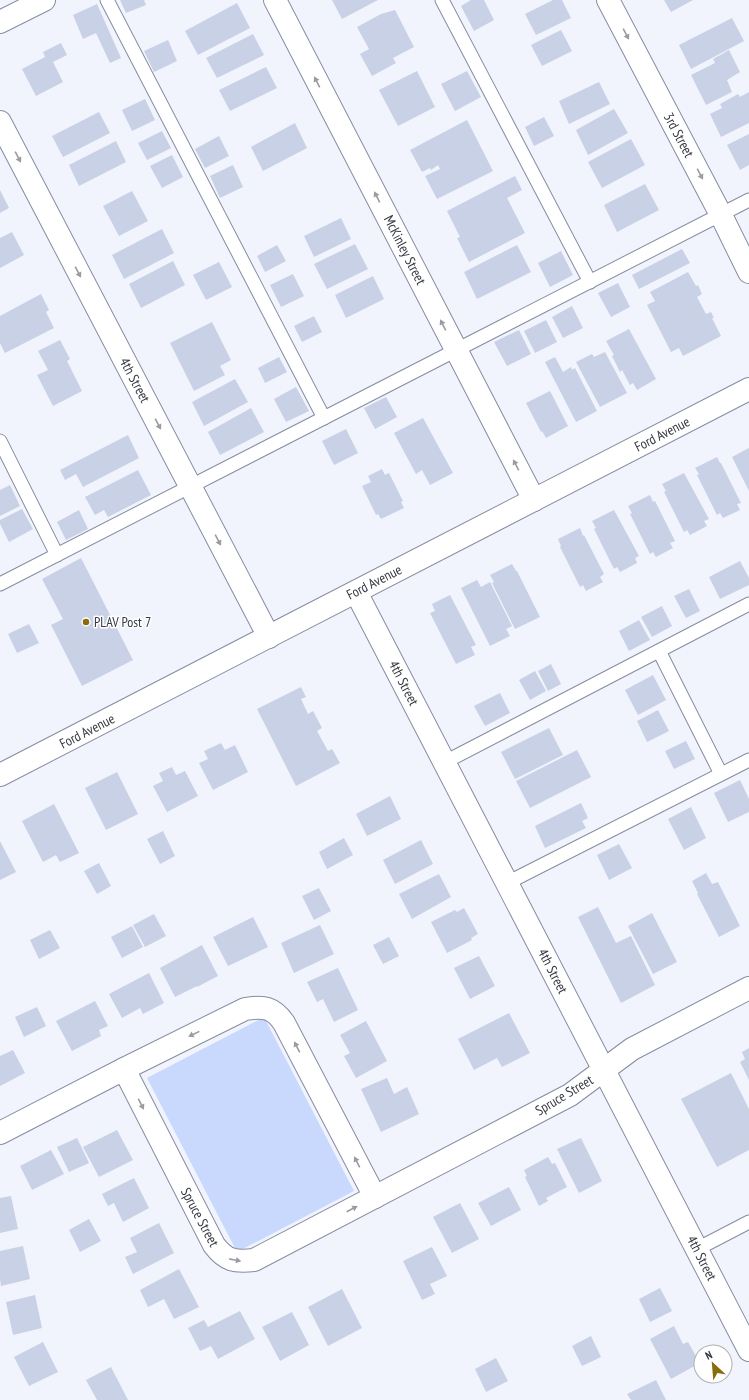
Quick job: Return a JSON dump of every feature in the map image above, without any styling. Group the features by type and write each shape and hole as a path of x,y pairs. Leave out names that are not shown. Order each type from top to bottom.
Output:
{"street":[{"path":"0,22 44,0"},
{"name":"McKinley Street","path":"275,0 534,500"},
{"name":"3rd Street","path":"608,0 721,215 749,272"},
{"name":"4th Street","path":"0,122 269,637"},
{"name":"Ford Avenue","path":"2,770 269,637 749,389"},
{"name":"4th Street","path":"356,592 749,1350"},
{"name":"Spruce Street","path":"124,1069 219,1253 238,1262 254,1260 570,1095 632,1049 749,988"},
{"path":"0,1133 245,1009 260,1006 271,1010 280,1016 375,1197"}],"lane":[{"path":"107,0 324,418"},
{"path":"442,0 590,282"},
{"path":"0,584 749,200"},
{"path":"0,441 57,555"},
{"path":"445,762 749,604"},
{"path":"659,651 721,774"},
{"path":"507,883 749,760"},
{"path":"697,1249 749,1222"}],"shaded area":[{"path":"264,1017 354,1191 237,1252 147,1078"}],"building":[{"path":"120,0 144,0 146,5 126,13"},
{"path":"332,0 378,0 342,19"},
{"path":"471,0 484,0 494,20 474,31 461,6"},
{"path":"553,0 562,0 571,18 536,35 525,14"},
{"path":"664,0 693,0 671,12"},
{"path":"237,3 250,28 198,55 185,31"},
{"path":"97,4 121,58 110,63 96,33 83,39 73,15"},
{"path":"395,10 414,47 393,58 396,63 372,76 360,54 369,49 357,27 381,14"},
{"path":"732,18 744,41 691,69 679,45"},
{"path":"561,30 572,51 542,66 531,45"},
{"path":"253,34 264,55 217,78 206,58"},
{"path":"168,40 177,61 154,72 144,51"},
{"path":"61,43 67,55 53,62 63,82 36,96 22,69 45,57 43,52"},
{"path":"729,50 740,72 727,80 732,92 706,105 691,75 715,63 713,59"},
{"path":"266,67 277,88 230,111 219,90"},
{"path":"417,71 435,107 398,126 379,90"},
{"path":"467,71 481,97 455,111 441,84"},
{"path":"599,82 610,104 569,124 559,101"},
{"path":"749,92 749,123 721,137 710,114 722,108 720,104 738,94 740,97"},
{"path":"145,99 155,120 132,131 122,110"},
{"path":"614,109 628,133 588,155 576,130"},
{"path":"99,112 110,133 63,157 52,136"},
{"path":"544,117 554,136 534,146 525,127"},
{"path":"467,120 493,171 437,199 425,176 440,169 438,165 431,170 430,168 422,172 410,150"},
{"path":"295,123 307,148 263,171 251,147"},
{"path":"162,131 171,148 147,160 138,143"},
{"path":"749,134 749,165 740,170 727,145"},
{"path":"219,136 229,156 205,168 195,149"},
{"path":"631,139 645,165 602,188 588,162"},
{"path":"116,141 126,162 79,186 69,165"},
{"path":"172,155 183,177 162,188 150,166"},
{"path":"233,165 243,187 220,198 210,176"},
{"path":"515,176 522,190 507,198 525,233 469,262 457,238 460,237 447,211"},
{"path":"645,184 659,210 617,232 604,205"},
{"path":"0,190 9,208 0,213"},
{"path":"132,191 148,221 119,236 103,206"},
{"path":"341,218 351,239 314,257 304,236"},
{"path":"162,229 174,253 124,279 112,255"},
{"path":"12,232 24,255 0,268 0,238"},
{"path":"355,244 368,269 327,289 314,264"},
{"path":"277,245 286,261 265,272 257,256"},
{"path":"517,245 531,272 477,299 464,272"},
{"path":"682,249 690,263 639,289 632,275"},
{"path":"561,251 573,275 550,287 538,263"},
{"path":"173,261 185,285 141,308 129,284"},
{"path":"219,262 232,287 206,300 193,275"},
{"path":"688,272 696,286 698,285 702,294 697,297 706,314 711,312 714,318 712,318 721,336 683,356 679,348 671,352 647,305 655,301 650,292"},
{"path":"293,274 304,296 281,307 270,285"},
{"path":"373,276 384,299 346,318 335,295"},
{"path":"618,283 630,307 611,317 598,293"},
{"path":"41,294 49,310 46,312 54,328 5,353 0,343 0,316"},
{"path":"572,306 583,328 563,338 552,317"},
{"path":"314,316 322,332 302,342 294,326"},
{"path":"546,320 557,342 535,353 524,331"},
{"path":"212,322 231,360 220,366 225,375 194,391 170,343"},
{"path":"629,329 656,379 637,390 633,383 630,385 622,370 620,372 612,356 614,355 606,341"},
{"path":"519,330 531,354 507,366 494,342"},
{"path":"60,340 70,359 67,361 82,391 53,406 37,375 48,370 38,351"},
{"path":"605,352 627,393 600,407 576,362 592,354 594,357"},
{"path":"279,357 287,372 265,383 258,368"},
{"path":"555,357 563,372 571,367 572,370 575,368 597,411 576,422 545,362"},
{"path":"235,379 248,402 204,426 192,402"},
{"path":"296,387 309,411 286,422 274,399"},
{"path":"550,391 568,426 546,438 542,431 541,432 526,403"},
{"path":"386,397 397,417 375,429 364,408"},
{"path":"251,408 264,432 220,455 208,432"},
{"path":"423,418 453,473 430,485 422,470 416,474 394,433"},
{"path":"346,429 358,453 334,465 322,441"},
{"path":"128,435 139,458 83,487 76,474 65,480 60,470"},
{"path":"749,448 749,491 732,457"},
{"path":"717,457 741,503 737,504 740,510 723,518 720,513 717,515 695,468"},
{"path":"382,469 385,475 389,473 403,501 401,502 404,508 381,519 378,514 376,515 362,486 371,482 368,476"},
{"path":"138,470 151,495 108,517 104,510 95,515 85,497"},
{"path":"684,473 709,519 704,521 707,526 690,535 687,530 684,532 664,492 666,491 662,484"},
{"path":"10,485 20,506 0,516 0,490"},
{"path":"650,495 653,502 655,501 675,541 670,543 673,548 656,557 653,552 650,554 630,514 632,513 628,506"},
{"path":"22,509 33,529 9,542 0,524 0,520"},
{"path":"79,510 88,529 66,540 57,522"},
{"path":"614,510 639,556 635,558 637,563 620,572 617,567 614,569 594,529 596,528 592,521"},
{"path":"580,528 604,574 600,577 603,582 586,591 583,585 580,587 560,547 561,546 558,539"},
{"name":"PLAV Post 7","path":"81,558 133,660 82,686 51,625 63,619 42,579"},
{"path":"740,561 749,578 749,585 720,599 709,577"},
{"path":"512,564 540,617 515,629 492,583 494,582 490,575"},
{"path":"477,580 481,587 490,582 512,626 506,629 510,636 490,646 461,588"},
{"path":"689,589 700,611 686,618 674,596"},
{"path":"450,595 476,645 471,647 475,655 456,664 430,613 435,611 432,604"},
{"path":"662,606 672,626 652,637 641,617"},
{"path":"639,620 650,640 629,651 619,631"},
{"path":"29,624 39,643 17,653 8,634"},
{"path":"551,664 561,684 548,691 538,671"},
{"path":"535,671 546,691 530,700 519,680"},
{"path":"653,675 666,700 638,715 625,690"},
{"path":"301,687 306,697 301,699 308,714 313,711 322,728 317,731 328,751 332,749 340,763 296,786 257,709"},
{"path":"500,693 510,713 485,726 474,706"},
{"path":"658,710 669,731 647,742 637,721"},
{"path":"549,728 563,755 515,779 501,752"},
{"path":"686,741 695,759 674,769 665,751"},
{"path":"221,743 225,750 235,745 248,772 213,790 199,763 208,759 204,751"},
{"path":"577,750 591,777 530,808 516,781"},
{"path":"172,767 176,775 185,771 198,796 167,812 153,786 163,781 159,773"},
{"path":"117,772 138,814 106,830 85,788"},
{"path":"740,780 749,799 749,812 728,822 714,793"},
{"path":"390,796 401,819 367,836 356,814"},
{"path":"581,803 588,818 582,821 586,828 545,848 535,826"},
{"path":"54,804 79,853 60,862 56,855 43,862 22,821"},
{"path":"691,807 706,838 684,850 668,819"},
{"path":"163,831 175,856 160,864 147,839"},
{"path":"344,838 353,855 327,869 319,852"},
{"path":"421,840 433,864 395,884 383,860"},
{"path":"0,841 16,872 0,880"},
{"path":"619,844 632,868 609,880 597,855"},
{"path":"99,863 111,886 97,894 84,871"},
{"path":"706,873 712,884 718,882 740,926 719,937 692,881"},
{"path":"439,874 451,897 412,919 399,894"},
{"path":"319,888 331,911 314,920 302,896"},
{"path":"598,907 616,943 631,936 655,985 621,1003 578,917"},
{"path":"464,908 478,934 471,938 472,940 447,953 431,922 455,910 457,912"},
{"path":"652,913 677,962 653,974 628,926"},
{"path":"154,914 166,936 145,947 133,925"},
{"path":"253,917 268,947 228,966 213,937"},
{"path":"320,925 334,954 294,973 281,943"},
{"path":"132,926 143,947 122,958 111,937"},
{"path":"50,930 60,948 39,959 30,940"},
{"path":"389,937 399,956 383,964 373,945"},
{"path":"202,945 218,976 175,997 160,968"},
{"path":"479,956 495,986 470,999 454,968"},
{"path":"338,968 358,1010 334,1022 323,999 317,1002 307,982"},
{"path":"149,973 164,1003 143,1014 140,1008 122,1018 109,994"},
{"path":"95,1001 108,1026 99,1030 101,1036 72,1051 56,1021"},
{"path":"37,1007 46,1026 24,1037 15,1017"},
{"path":"509,1013 530,1053 502,1067 497,1058 474,1070 458,1039"},
{"path":"366,1021 387,1061 356,1078 344,1056 350,1053 340,1035"},
{"path":"749,1048 749,1080 740,1062 745,1059 742,1052"},
{"path":"13,1050 25,1073 0,1086 0,1056"},
{"path":"731,1073 749,1109 749,1150 717,1167 681,1099"},
{"path":"387,1078 394,1094 407,1087 419,1114 381,1132 361,1089"},
{"path":"117,1130 133,1160 99,1177 83,1147"},
{"path":"77,1138 89,1163 69,1172 57,1147"},
{"path":"581,1138 602,1181 579,1193 557,1149"},
{"path":"51,1150 64,1174 32,1190 20,1166"},
{"path":"548,1157 552,1164 555,1163 567,1187 546,1198 548,1201 539,1206 525,1177 527,1176 524,1170"},
{"path":"134,1178 149,1208 123,1222 114,1203 108,1206 102,1194"},
{"path":"509,1187 521,1210 491,1226 478,1203"},
{"path":"11,1196 18,1229 0,1233 0,1198"},
{"path":"460,1203 479,1239 452,1253 433,1217"},
{"path":"89,1219 101,1241 80,1252 69,1230"},
{"path":"159,1223 174,1253 133,1274 125,1257 137,1252 130,1238"},
{"path":"23,1246 30,1279 1,1286 0,1251"},
{"path":"432,1247 447,1276 430,1284 435,1294 422,1300 403,1261"},
{"path":"179,1269 199,1307 174,1319 164,1299 148,1307 140,1290"},
{"path":"660,1288 672,1311 650,1322 639,1299"},
{"path":"342,1289 362,1328 328,1346 308,1307"},
{"path":"35,1295 42,1328 13,1335 6,1302"},
{"path":"240,1311 255,1339 218,1359 211,1346 200,1351 188,1328 204,1320 208,1327"},
{"path":"292,1312 309,1345 280,1361 262,1327"},
{"path":"674,1326 683,1344 688,1342 693,1351 693,1367 671,1379 650,1339"},
{"path":"591,1336 601,1357 582,1366 572,1346"},
{"path":"43,1342 58,1372 29,1386 14,1357"},
{"path":"496,1358 508,1381 486,1392 475,1369"},
{"path":"111,1367 128,1400 97,1400 86,1380"},
{"path":"656,1380 666,1400 631,1400 627,1394"}],"place":[{"name":"PLAV Post 7","path":"86,622"}]}
